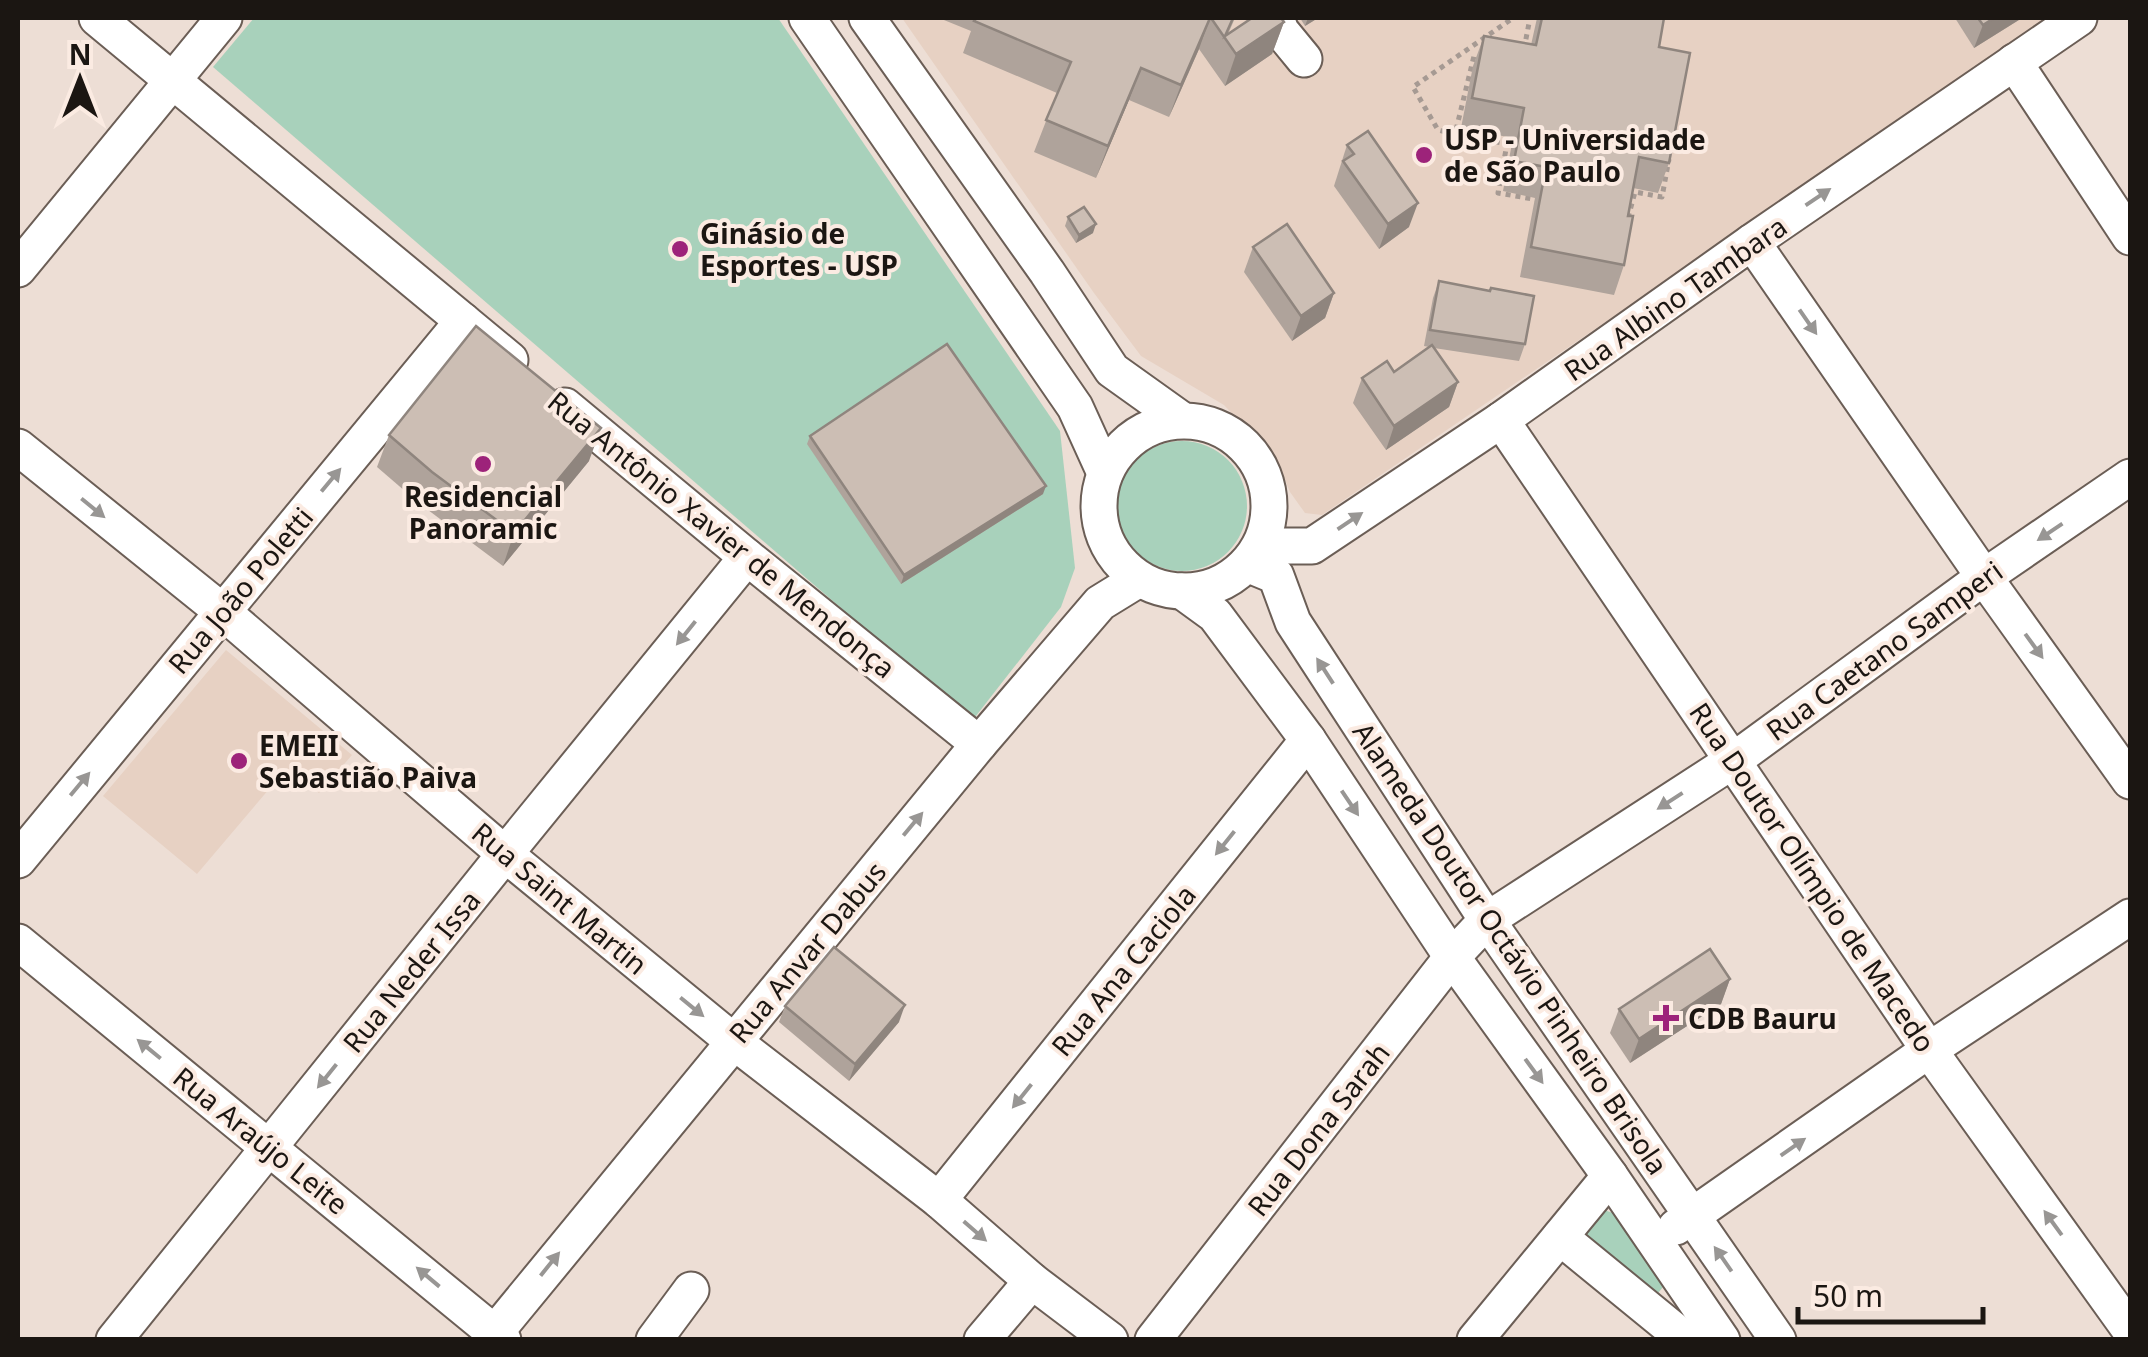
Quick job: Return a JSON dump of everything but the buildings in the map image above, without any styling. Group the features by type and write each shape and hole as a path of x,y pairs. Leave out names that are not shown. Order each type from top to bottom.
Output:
{"street":[{"name":"Rua Antônio Xavier de Mendonça","path":"97,18 748,558 979,744"},
{"path":"18,269 224,18"},
{"path":"807,18 1075,407 1105,473"},
{"path":"866,18 1027,243 1112,370 1182,420"},
{"path":"1276,18 1281,32 1304,59"},
{"name":"Rua Albino Tambara","path":"1253,555 1312,546 1501,420 2079,18"},
{"path":"2014,62 2130,237"},
{"path":"1752,242 2130,782"},
{"name":"Rua João Poletti","path":"18,860 463,320"},
{"path":"1139,579 1112,553 1104,536 1098,500 1105,473 1132,438 1156,426 1182,420 1212,425 1238,440 1257,461 1268,489 1269,518 1253,555 1229,579 1206,588 1182,591"},
{"name":"Rua Doutor Olímpio de Macedo","path":"1501,420 1930,1050 2130,1330"},
{"name":"Rua Saint Martin","path":"18,447 222,612 505,854 1110,1340"},
{"name":"Rua Caetano Samperi","path":"1486,920 1734,760 1984,577 2130,477"},
{"name":"Alameda Doutor Octávio Pinheiro Brisola","path":"1253,555 1276,576 1292,622 1486,920 1778,1340"},
{"name":"Rua Neder Issa","path":"114,1340 748,558"},
{"name":"Alameda Doutor Octávio Pinheiro Brisola","path":"1139,579 1182,591 1215,615 1308,740 1452,957 1722,1340"},
{"name":"Rua Anvar Dabus","path":"495,1337 733,1040 979,744 1100,603 1139,579"},
{"name":"Rua Ana Caciola","path":"939,1200 1308,740"},
{"path":"1654,1241 2130,917"},
{"name":"Rua Dona Sarah","path":"1153,1340 1452,957 1486,920"},
{"name":"Rua Araújo Leite","path":"18,942 495,1337"},
{"path":"1475,1340 1610,1176"},
{"path":"1560,1237 1686,1340"},
{"path":"982,1340 1032,1281"},
{"path":"654,1340 691,1290"}],"path":[{"path":"1513,18 1413,87 1438,130 1507,144 1498,193 1554,204"},
{"path":"1524,49 1530,18"},
{"path":"1468,48 1474,56 1490,59"},
{"path":"1455,134 1474,56"},
{"path":"1611,214 1630,218 1634,192 1662,197 1672,145"}],"shaded area":[{"name":"USP - Universidade de São Paulo","path":"902,18 2052,18 1322,515 1305,513 1290,492 1277,461 1224,405 1141,356"},
{"name":"EMEII Sebastião Paiva","path":"226,650 352,755 319,793 287,768 197,874 103,796"}],"green space":[{"name":"Ginásio de Esportes - USP","path":"254,18 778,18 1060,431 1075,568 1061,607 972,721 213,67"},
{"path":"1182,441 1207,446 1228,460 1242,481 1247,506 1242,531 1228,552 1207,566 1182,571 1157,566 1136,552 1122,531 1117,506 1122,481 1136,460 1157,446"},
{"path":"1601,1209 1616,1214 1663,1287 1658,1293 1586,1242 1588,1224"}],"place":[{"name":"USP - Universidade de São Paulo","path":"1424,155"},
{"name":"Ginásio de Esportes - USP","path":"680,249"},
{"name":"Residencial Panoramic","path":"483,464"},
{"name":"EMEII Sebastião Paiva","path":"239,761"},
{"name":"CDB Bauru","path":"1666,1018"}]}
